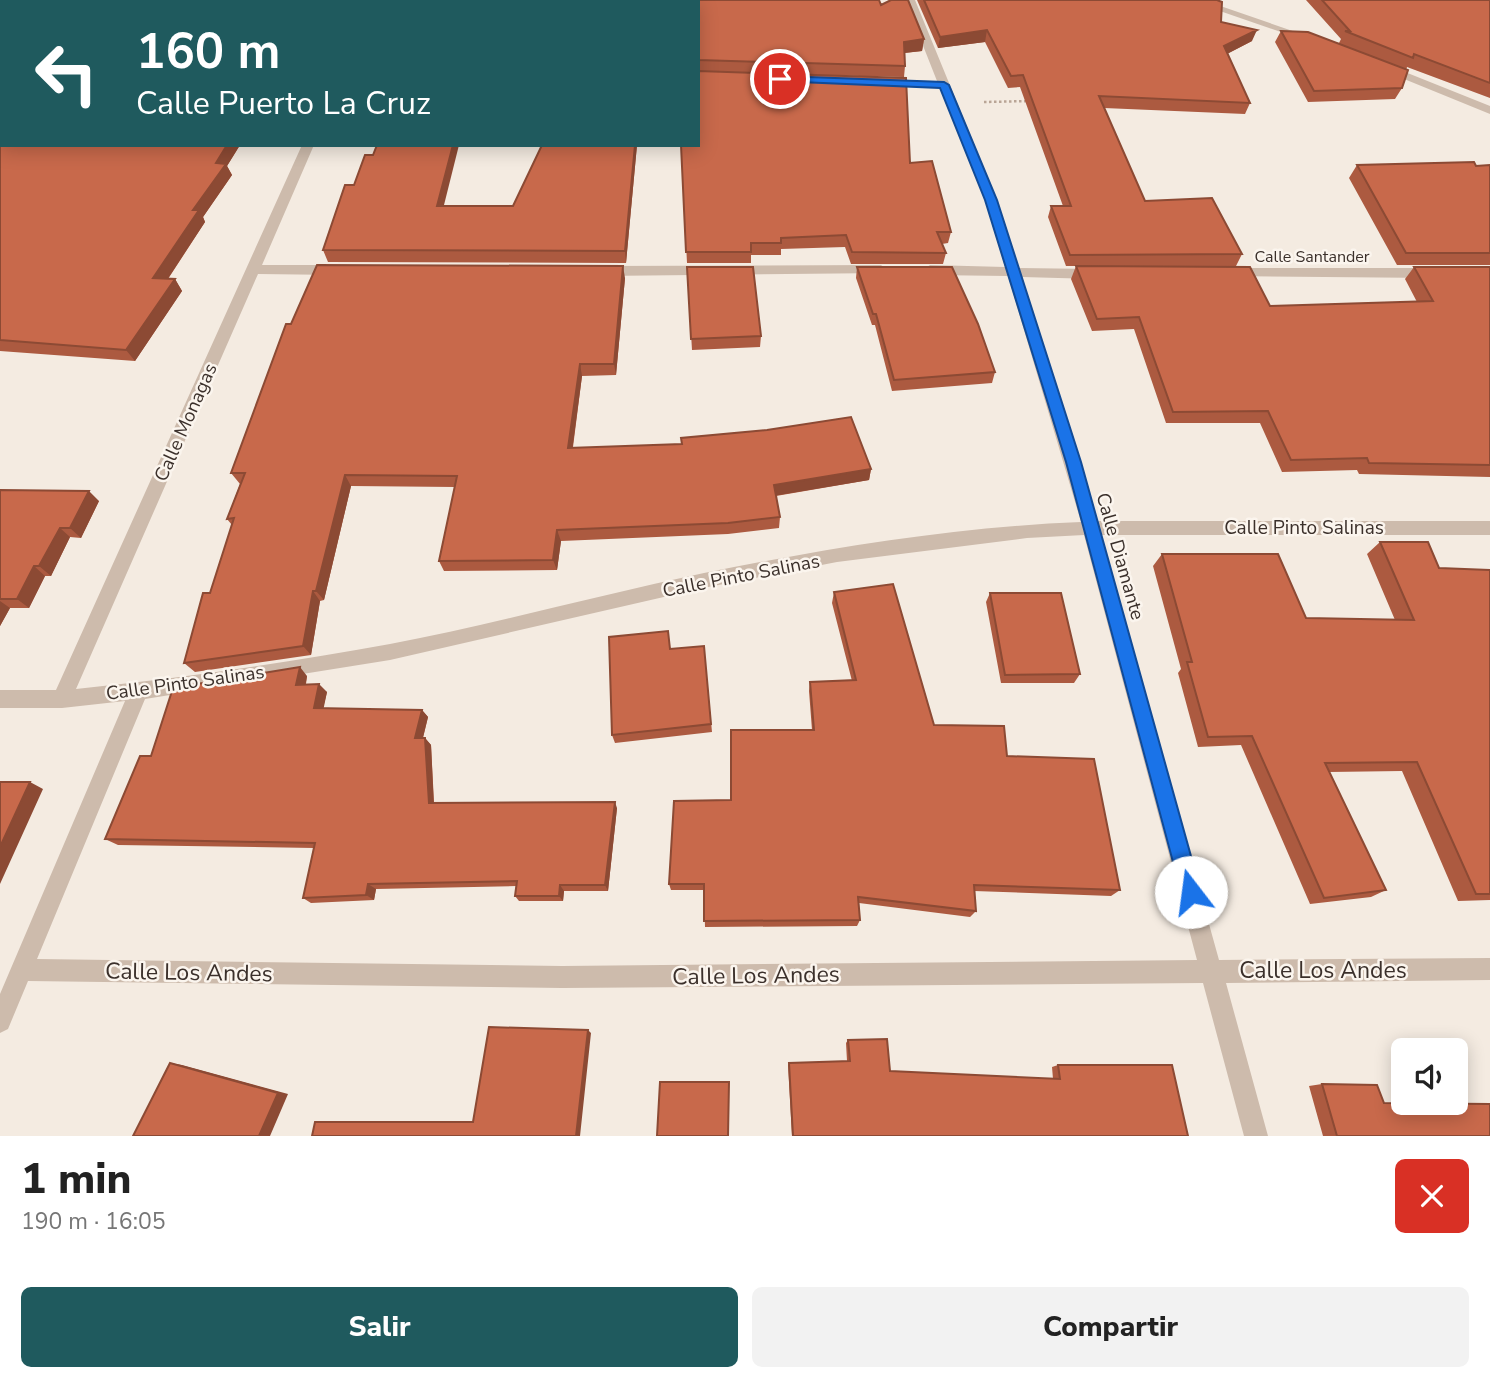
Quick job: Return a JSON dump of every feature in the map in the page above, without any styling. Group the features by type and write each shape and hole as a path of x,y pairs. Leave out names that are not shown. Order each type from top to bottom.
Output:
{"street":[{"name":"Calle Diamante","path":"910,0 991,200 1014,271 1092,528 1256,1136"},
{"path":"1193,0 1322,43"},
{"path":"1378,65 1490,110"},
{"path":"876,83 944,85"},
{"name":"Calle Monagas","path":"62,699 307,147"},
{"path":"253,269 350,270"},
{"path":"586,271 892,270"},
{"path":"920,270 1115,274"},
{"name":"Calle Santander","path":"1212,274 1448,273"},
{"name":"Calle Pinto Salinas","path":"0,699 62,699 139,691 390,652 703,581 837,555 935,541 1027,531 1092,528 1490,528"},
{"path":"0,1021 139,691"},
{"name":"Calle Los Andes","path":"21,970 562,976 1490,969"}],"path":[{"path":"952,104 1031,101"}],"building":[{"path":"700,0 879,0 881,5 891,0 908,0 924,39 904,42 905,66 700,60"},
{"path":"924,0 1222,2 1221,22 1257,30 1224,46 1250,103 1099,96 1145,201 1212,198 1242,254 1070,255 1051,206 1071,206 1023,75 1011,76 987,30 940,37"},
{"path":"1322,0 1490,0 1490,83 1414,54 1413,58 1345,31 1350,31"},
{"path":"1281,31 1308,32 1408,70 1402,88 1314,91"},
{"path":"700,71 906,78 910,163 932,161 951,232 937,232 946,253 852,252 846,235 781,238 781,243 751,243 751,252 686,252 681,147 700,147"},
{"path":"0,147 226,147 216,163 226,164 193,210 199,210 153,278 175,279 126,350 0,340"},
{"path":"376,147 452,147 437,206 513,206 541,147 635,147 625,251 323,250 345,185 354,185 365,155 373,155"},
{"path":"1474,162 1476,166 1490,165 1490,253 1406,253 1357,165"},
{"path":"317,265 623,266 614,364 580,364 568,448 682,444 681,438 767,430 851,417 871,469 774,485 780,517 728,523 557,530 553,560 439,561 457,476 345,475 316,591 313,591 303,646 184,663 203,593 210,593 234,518 227,519 245,473 231,473 286,324 291,324"},
{"path":"1076,266 1250,267 1270,306 1433,301 1414,267 1490,267 1490,465 1369,463 1367,458 1291,460 1268,411 1173,412 1139,317 1097,319"},
{"path":"687,267 753,267 761,336 691,339"},
{"path":"857,267 952,267 978,324 995,372 894,380 876,314 873,314"},
{"path":"0,490 89,491 70,528 60,528 39,566 34,566 17,599 0,599"},
{"path":"1380,542 1428,542 1439,568 1490,570 1490,894 1476,894 1417,762 1325,763 1386,890 1324,898 1252,736 1208,737 1187,662 1192,662 1162,554 1278,554 1306,618 1414,620"},
{"path":"893,584 934,725 1004,726 1007,756 1094,759 1120,890 974,885 976,911 858,897 860,920 704,921 704,884 669,884 674,801 731,800 731,730 814,730 810,682 856,680 834,592"},
{"path":"990,593 1061,593 1080,674 1005,675"},
{"path":"668,631 670,649 704,646 711,724 612,735 609,637"},
{"path":"300,667 296,685 319,684 314,708 422,710 415,738 425,738 429,803 615,802 605,885 560,885 559,896 515,896 517,881 368,884 366,895 303,898 315,843 105,839 140,756 151,756 172,691 178,691 179,687"},
{"path":"0,782 30,782 0,847"},
{"path":"489,1027 588,1030 576,1136 312,1136 315,1122 473,1122"},
{"path":"887,1039 890,1071 1060,1079 1058,1065 1172,1065 1188,1136 793,1136 789,1063 850,1061 848,1040"},
{"path":"170,1063 278,1093 259,1136 133,1136"},
{"path":"660,1082 729,1082 728,1136 657,1136"},
{"path":"1322,1084 1377,1085 1384,1103 1391,1103 1391,1115 1468,1115 1468,1104 1490,1104 1490,1136 1337,1136"}],"route":[{"path":"780,79 944,85 991,200 1073,462 1191,892"}]}
